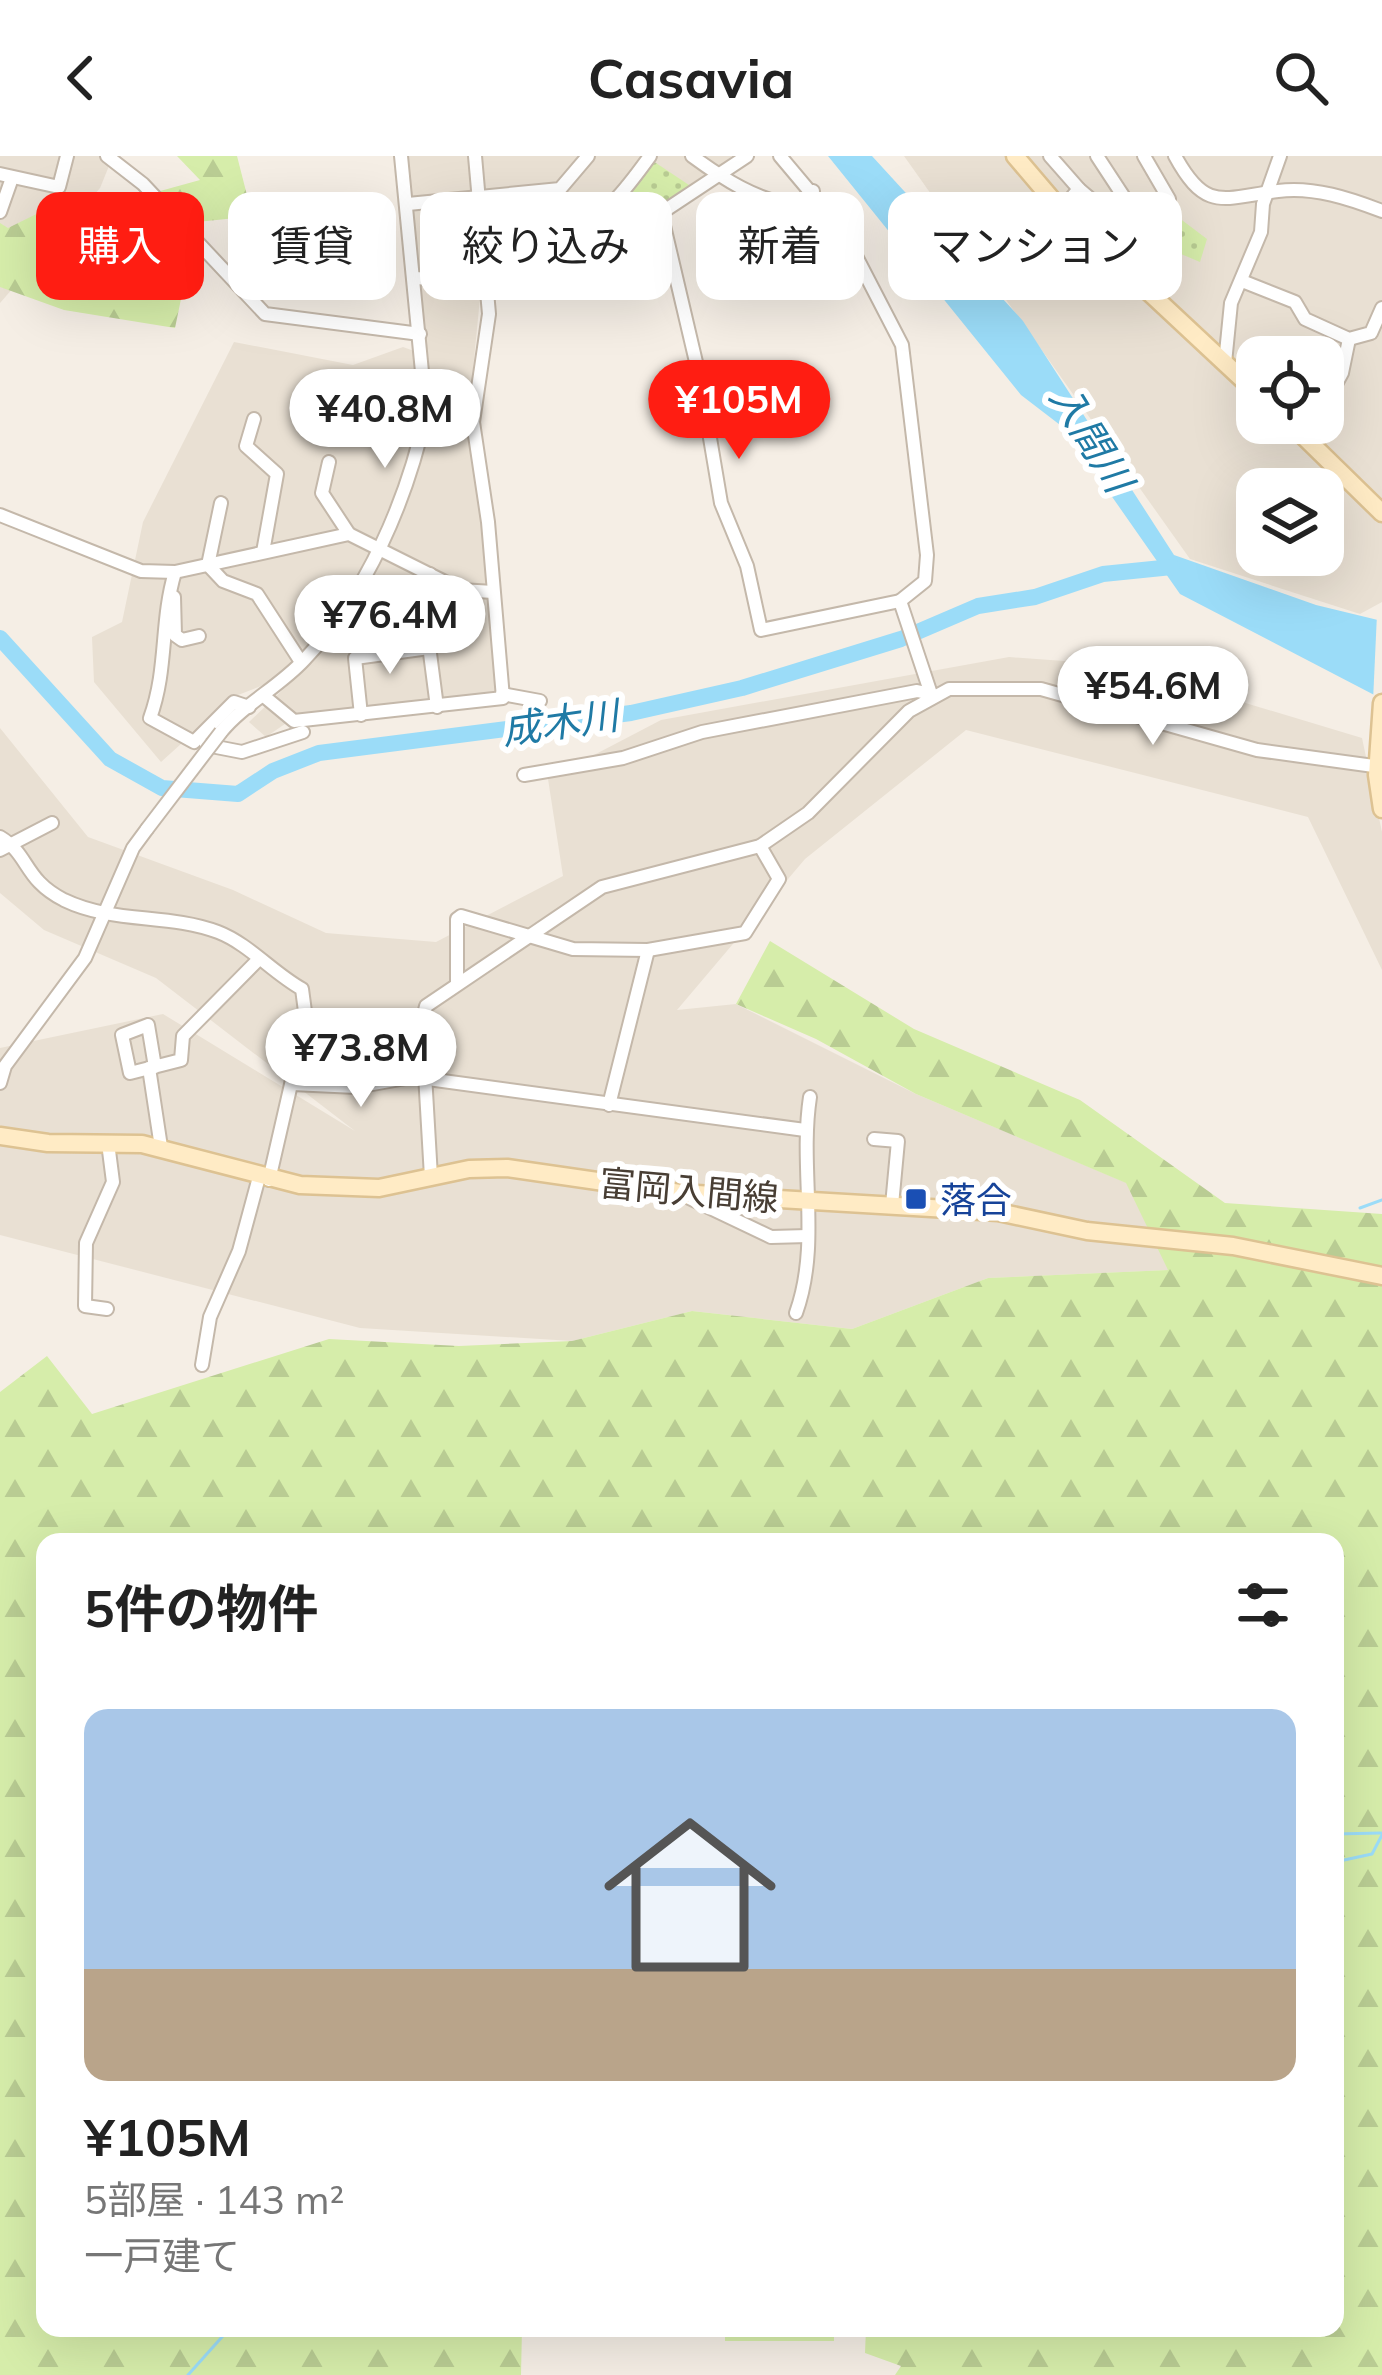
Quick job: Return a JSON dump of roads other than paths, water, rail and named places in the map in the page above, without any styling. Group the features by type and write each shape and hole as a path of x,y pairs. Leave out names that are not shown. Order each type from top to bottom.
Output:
{"main road":[{"path":"1015,156 1045,192"},
{"path":"1157,300 1236,373"},
{"path":"1320,444 1382,513"},
{"path":"1382,703 1382,809"},
{"name":"富岡入間線","path":"0,1136 161,1148 264,1179 355,1188 508,1168 680,1193 998,1212 1088,1232 1210,1242 1382,1276"}],"street":[{"path":"0,212 6,176 59,187 67,156"},
{"path":"107,156 143,184 265,314 420,334"},
{"path":"0,1083 5,1066 85,958 147,829 220,732 302,662 368,573 407,482 426,413 401,156"},
{"path":"475,156 479,192"},
{"path":"536,192 560,189 588,156"},
{"path":"622,192 650,156"},
{"path":"692,156 718,176 780,203 796,205 813,191"},
{"path":"672,206 747,156"},
{"path":"672,260 700,379 721,503 747,566 761,630 902,608 925,580 927,555 902,345 851,244 813,191 780,156"},
{"path":"1050,156 1082,192"},
{"path":"1097,156 1121,192"},
{"path":"1144,156 1165,192"},
{"path":"1175,156 1190,182 1207,197 1317,193 1382,211"},
{"path":"1225,363 1231,303 1261,232 1280,156"},
{"path":"408,204 420,203"},
{"path":"414,278 420,278"},
{"path":"1243,281 1295,302 1305,319 1349,339 1371,333 1382,308"},
{"path":"487,300 473,422 502,694"},
{"path":"1344,363 1349,339"},
{"path":"254,419 245,446 278,474 263,552"},
{"path":"329,461 322,493 350,534 461,590 493,592"},
{"path":"208,565 221,503"},
{"path":"0,515 135,570 176,572 350,534"},
{"path":"208,565 223,581 257,594 302,662"},
{"path":"176,572 175,635 182,640 199,636"},
{"path":"176,572 163,614 165,677 150,718 194,742 242,752 303,732"},
{"path":"430,574 422,592 437,707"},
{"path":"902,608 932,694"},
{"path":"361,715 356,658 429,647"},
{"path":"524,775 623,758 703,732 970,685 1041,688 1233,745 1380,762"},
{"path":"265,697 294,721 437,707 502,694 540,701"},
{"path":"431,1177 422,1012 529,935 618,880 760,846 808,813 932,694"},
{"path":"194,742 233,702 249,707"},
{"path":"52,823 4,844 35,884 102,916 219,932 302,989 306,1001 292,1084 239,1251 211,1317 202,1365"},
{"path":"457,984 457,919 490,921 573,949 648,950 745,933 779,879 760,846"},
{"path":"609,1105 648,950"},
{"path":"161,1148 152,1068 181,1060 183,1036 258,960"},
{"path":"292,1084 356,1087 428,1076 805,1130"},
{"path":"796,1313 808,1236 805,1130 810,1097"},
{"path":"874,1139 898,1142 892,1205"},
{"path":"106,1309 85,1306 82,1281 86,1244 112,1182 108,1143"},
{"path":"680,1193 694,1205 771,1237 808,1236"}],"water":[{"name":"入間川","path":"828,156 872,156 905,192 888,192 888,230 864,201 864,192 857,192"},
{"name":"入間川","path":"944,300 1004,300 1023,321 1174,555 1316,605 1382,621 1382,699 1180,594 1064,428 1021,395"}],"waterway":[{"name":"成木川","path":"0,638 110,759 162,788 238,794 273,771 319,753 631,713 742,688 901,639 978,606 1035,597 1103,574 1172,567"},
{"path":"1360,1208 1382,1200"},
{"path":"1344,1834 1381,1833"},
{"path":"1344,1860 1372,1854 1382,1835"},
{"path":"188,2375 222,2337"}],"place":[{"name":"落合","path":"916,1199"}]}
